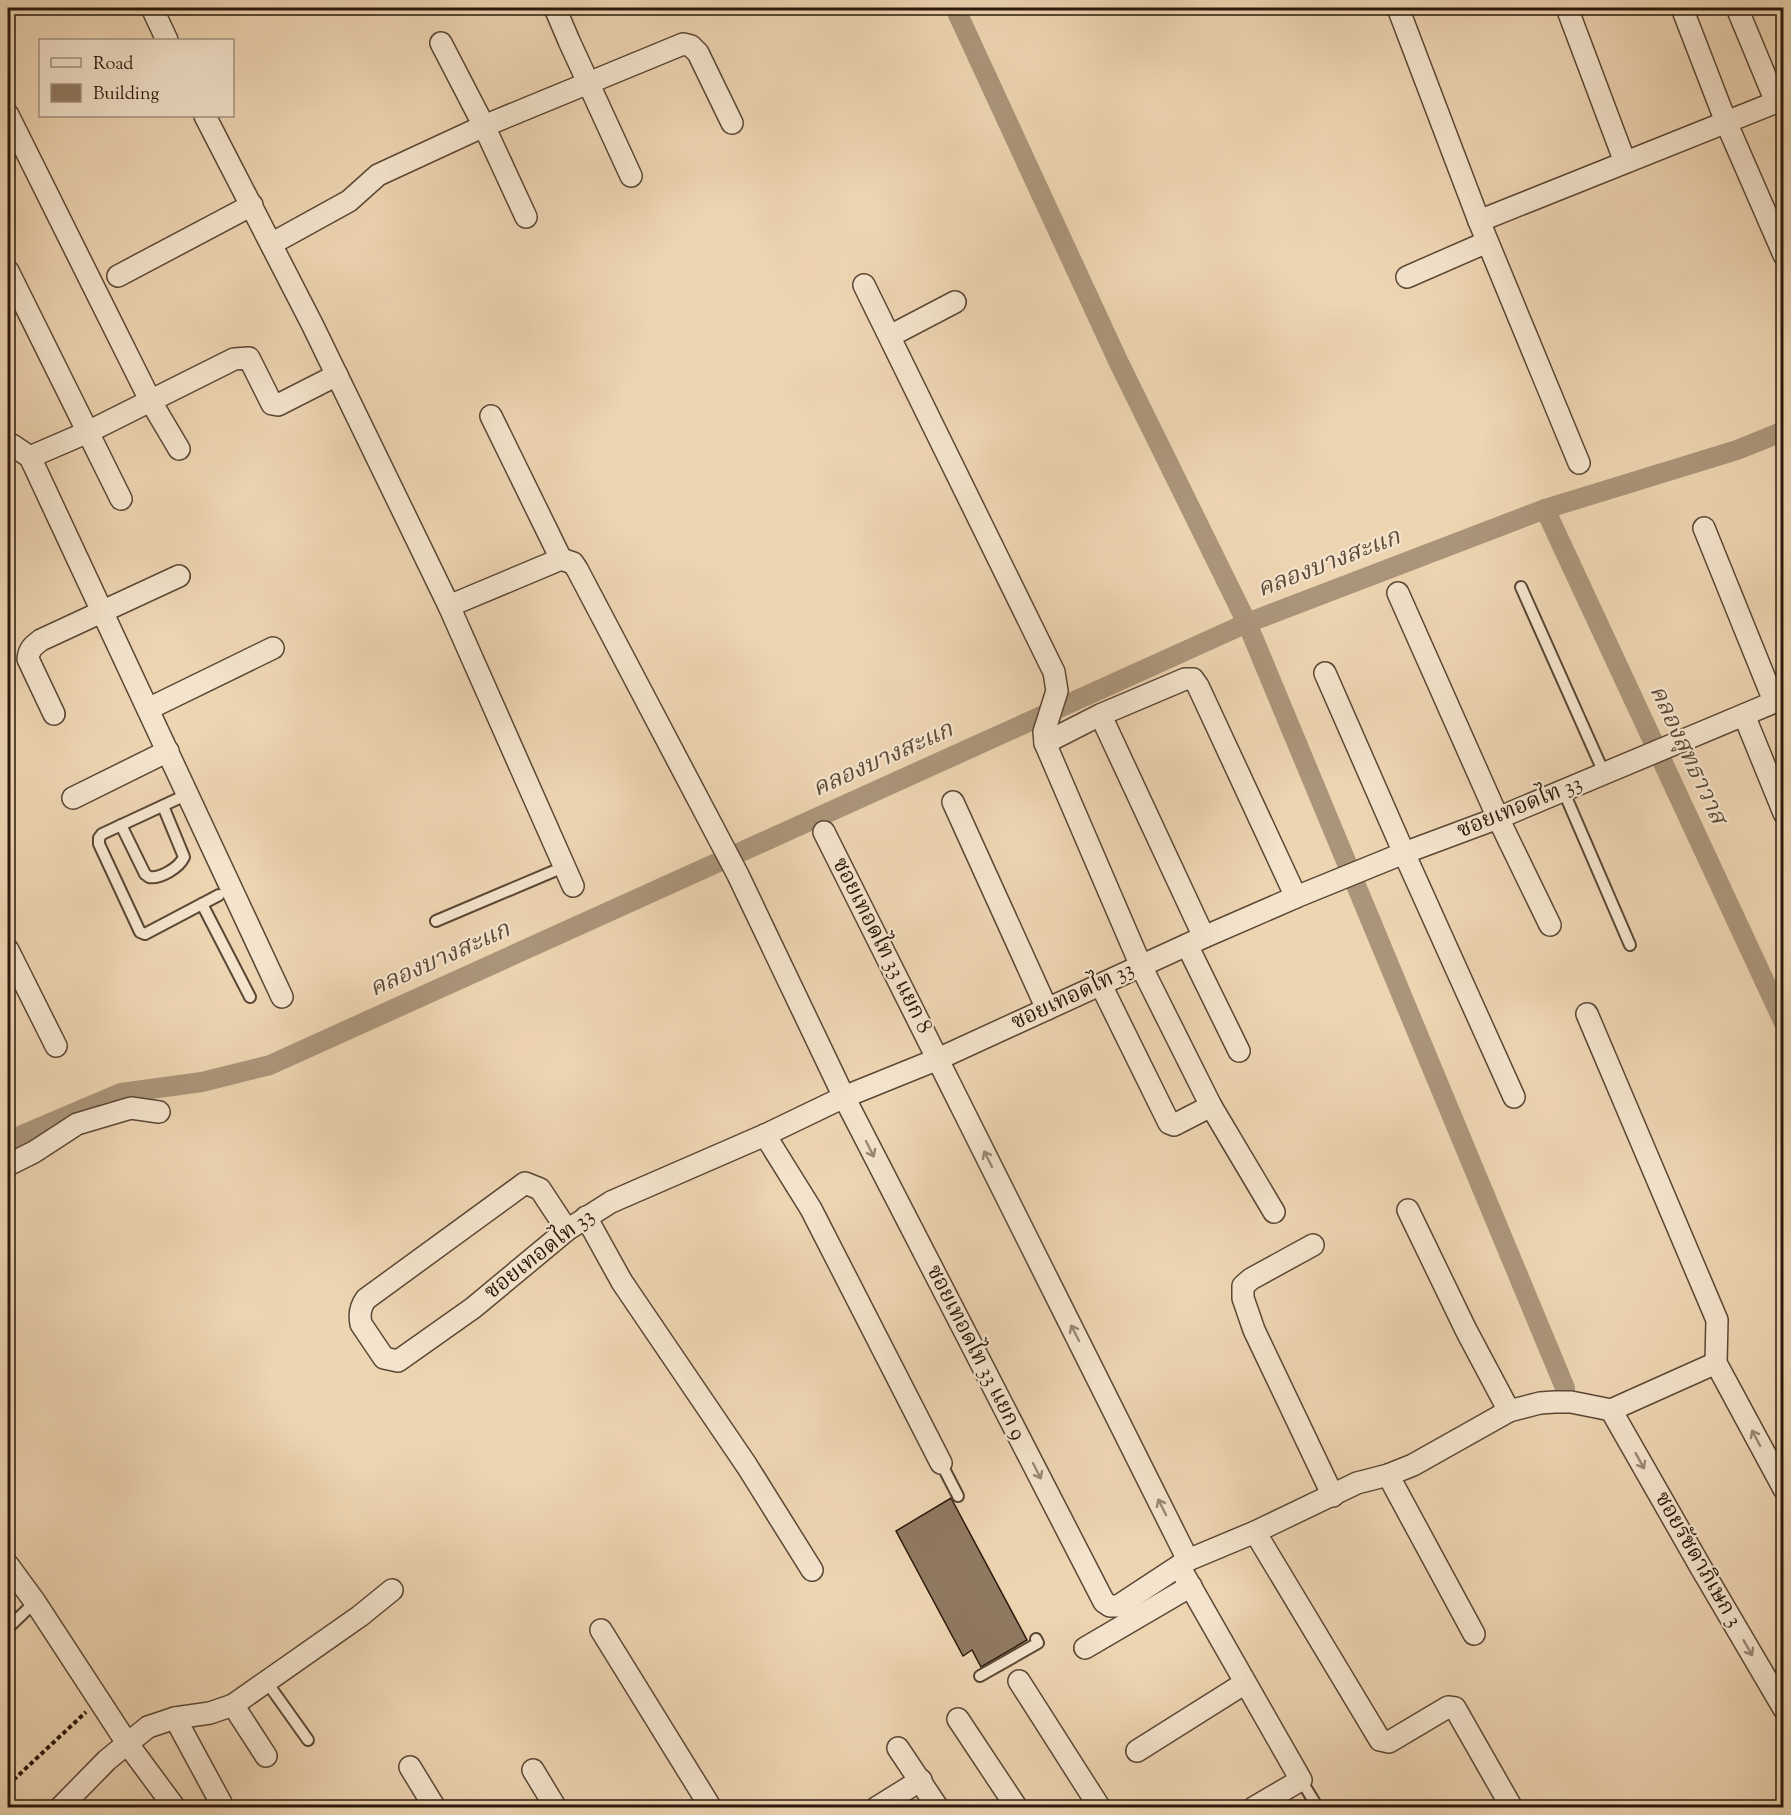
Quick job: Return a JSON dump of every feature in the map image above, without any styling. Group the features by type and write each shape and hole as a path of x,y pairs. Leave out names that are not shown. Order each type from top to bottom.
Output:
{"street":[{"path":"152,8 167,39"},
{"path":"555,8 631,176"},
{"path":"1398,8 1487,242 1579,464"},
{"path":"1567,8 1625,162"},
{"path":"1682,8 1726,122 1784,255"},
{"path":"1479,221 1780,100 1737,8"},
{"path":"441,43 484,126 526,217"},
{"path":"271,243 349,201 378,175 484,126 683,44 687,44 698,53 732,123"},
{"path":"8,115 150,400 179,449"},
{"path":"206,117 337,375 449,606 569,876"},
{"path":"118,276 252,205"},
{"path":"1407,277 1487,242"},
{"path":"8,271 120,499"},
{"path":"864,285 1054,672 1057,691 1044,738 1141,966 1211,1106 1274,1212"},
{"path":"890,336 955,302"},
{"path":"30,457 88,432 234,359 249,358 272,404 278,405 337,375"},
{"path":"449,606 561,559 491,416"},
{"path":"8,445 12,445 30,457 282,997"},
{"path":"1704,528 1779,699"},
{"name":"ซอยเทอดไท 33 แยก 9","path":"561,559 573,563 577,569 738,875 844,1097 1104,1602 1110,1606 1118,1606 1184,1563"},
{"path":"54,714 28,659 29,651 40,640 179,576"},
{"path":"1398,593 1498,818 1550,925"},
{"path":"148,709 273,648"},
{"path":"1325,673 1514,1097"},
{"path":"1044,738 1185,679 1193,679 1296,897"},
{"name":"ซอยเทอดไท 33","path":"567,1230 540,1189 525,1183 366,1299 361,1306 361,1324 384,1358 398,1361 473,1308 567,1230 611,1202 765,1135 844,1097 938,1059 1296,897 1498,818 1779,699"},
{"path":"1744,715 1784,813"},
{"path":"1101,716 1196,941 1239,1051"},
{"path":"73,798 168,751"},
{"path":"953,802 1047,1009"},
{"name":"ซอยเทอดไท 33 แยก 8","path":"824,832 938,1059 1184,1563 1191,1586 1301,1780"},
{"path":"8,950 56,1046"},
{"path":"1101,985 1169,1123 1174,1125 1180,1123 1211,1106"},
{"path":"1587,1014 1717,1320 1716,1363 1784,1489"},
{"path":"8,1165 34,1152 77,1124 131,1108 159,1112"},
{"path":"765,1135 811,1209 940,1463"},
{"path":"1408,1210 1466,1330 1509,1411"},
{"path":"586,1217 622,1282 747,1466 812,1570"},
{"path":"1313,1245 1242,1286 1243,1298 1254,1330 1333,1496"},
{"path":"1184,1563 1255,1533 1357,1483 1388,1475 1413,1465 1509,1411 1540,1403 1556,1402 1571,1402 1611,1410 1716,1363"},
{"name":"ซอยรัชดาภิเษก 3","path":"1611,1410 1784,1709"},
{"path":"1388,1475 1474,1634"},
{"path":"1255,1533 1380,1740 1389,1742 1448,1707 1455,1707 1512,1808"},
{"path":"8,1565 35,1602 127,1743 175,1808"},
{"path":"1085,1648 1191,1586"},
{"path":"60,1808 107,1760 148,1727 175,1718 210,1713 234,1705 360,1616 392,1590"},
{"path":"601,1630 711,1808"},
{"path":"1019,1681 1100,1808"},
{"path":"1137,1751 1245,1683"},
{"path":"234,1705 266,1756"},
{"path":"175,1718 221,1803"},
{"path":"958,1719 1017,1808"},
{"path":"898,1748 938,1808"},
{"path":"410,1767 435,1808"},
{"path":"533,1770 556,1808"},
{"path":"876,1808 921,1780"},
{"path":"1253,1808 1301,1780"}],"lane":[{"path":"1521,587 1604,773"},
{"path":"1563,790 1630,945"},
{"path":"188,794 102,834 99,844 140,932 145,934 219,895"},
{"path":"121,825 145,874 155,878 179,865 184,857 162,806"},
{"path":"436,921 569,876"},
{"path":"202,904 250,997"},
{"path":"940,1463 958,1496"},
{"path":"8,1628 35,1602"},
{"path":"980,1676 1038,1643 1036,1639"},
{"path":"266,1682 308,1740"},
{"path":"1301,1780 1318,1808"}],"path":[{"path":"8,1785 99,1701"}],"building":[{"path":"951,1498 1027,1640 981,1667 972,1650 963,1656 896,1531"}],"waterway":[{"path":"955,8 1119,363 1247,623 1565,1388"},
{"name":"คลองบางสะแก","path":"8,1141 121,1093 202,1082 270,1065 1247,623 1545,509 1737,450 1784,431"},
{"name":"คลองสุทธาวาส","path":"1545,509 1784,1023"}]}
